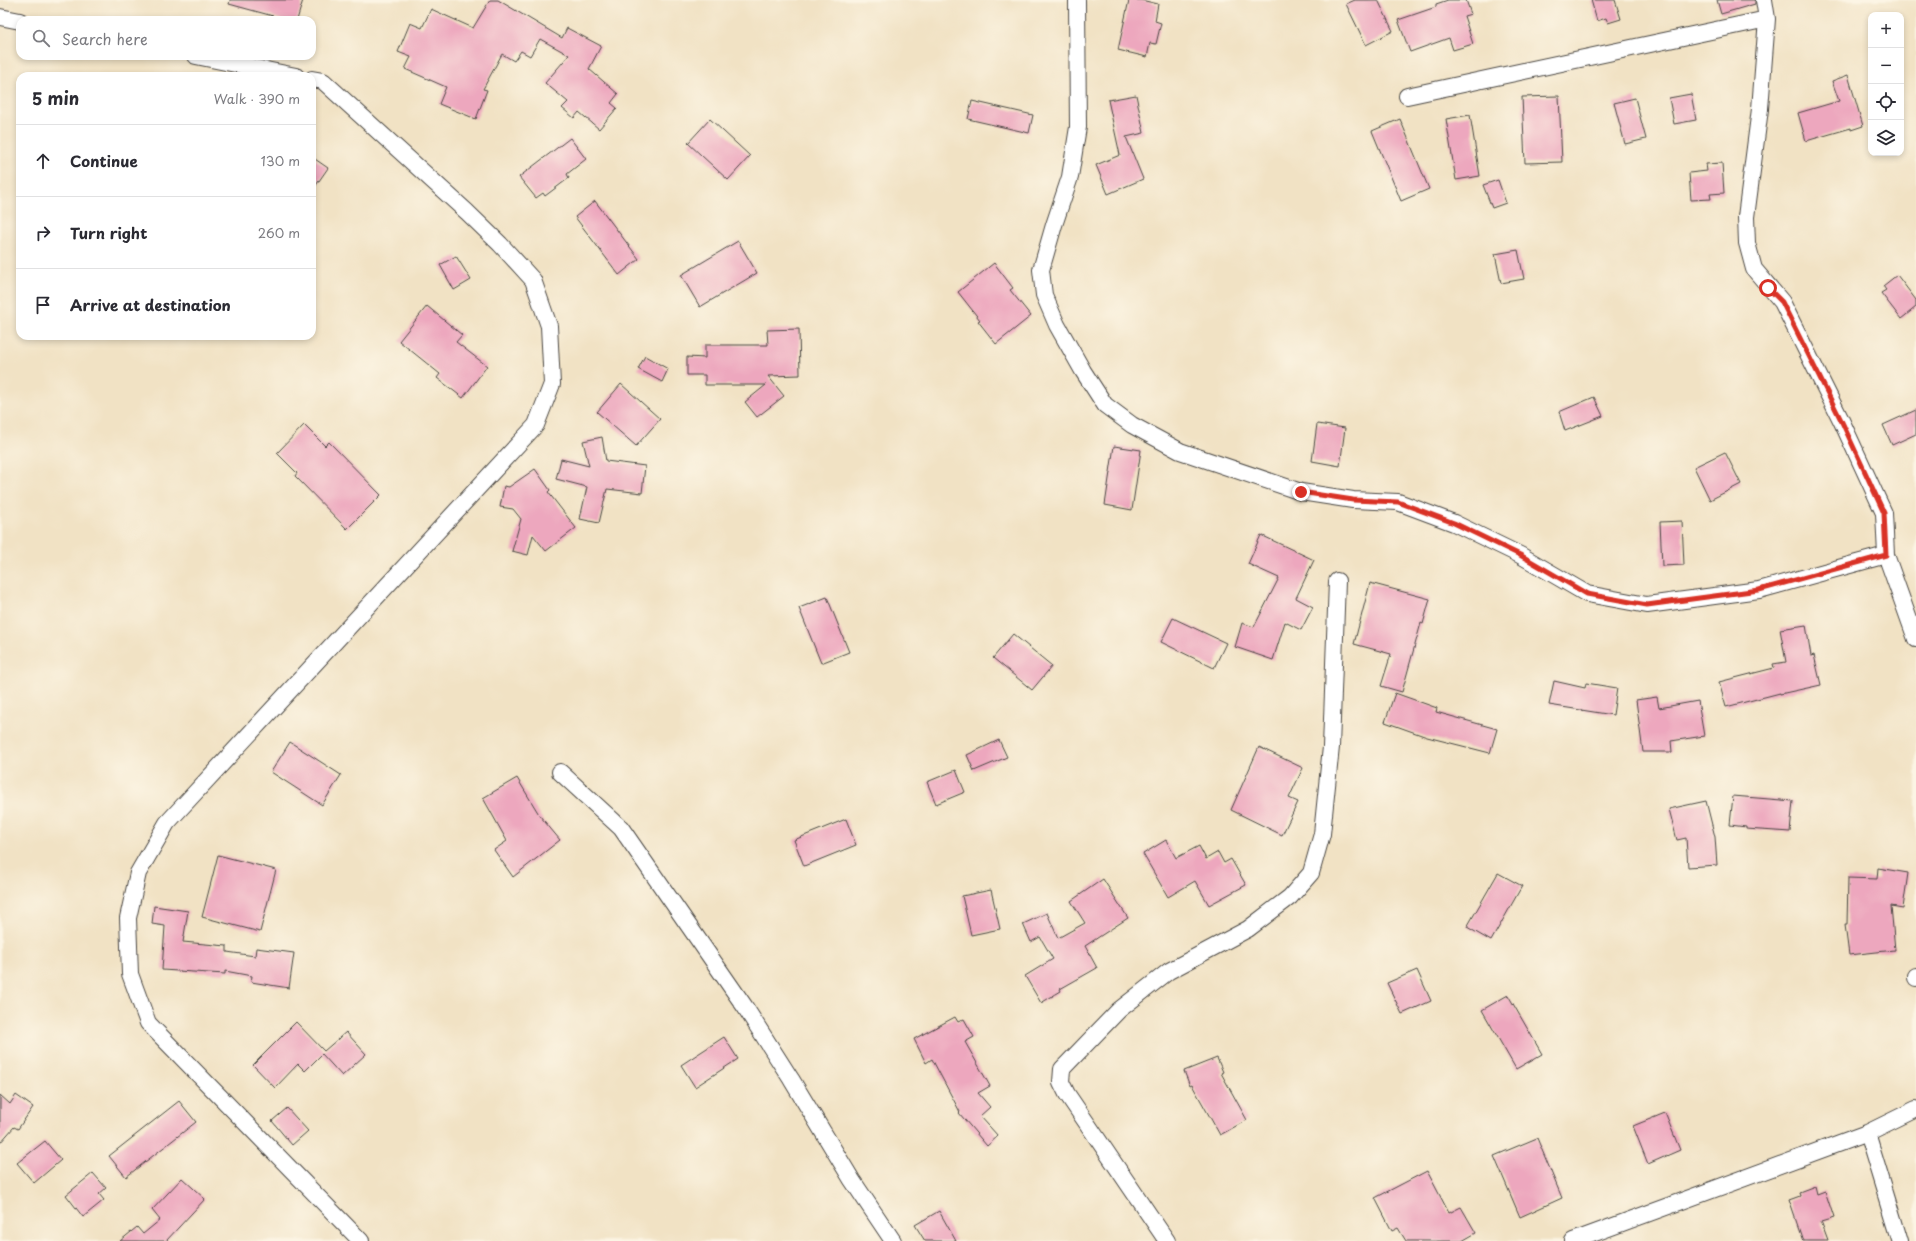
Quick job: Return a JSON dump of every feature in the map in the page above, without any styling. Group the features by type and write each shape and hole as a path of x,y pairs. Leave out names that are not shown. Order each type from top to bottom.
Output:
{"street":[{"path":"1077,0 1078,128 1070,177 1041,270 1044,295 1057,325 1083,371 1105,405 1132,425 1180,451 1301,492 1353,500 1398,502 1454,523 1520,555 1587,594 1647,605 1759,590 1886,555"},
{"path":"1764,0 1767,19 1760,109 1746,217 1747,243 1754,269 1782,302 1841,420 1884,513 1886,555 1916,639"},
{"path":"0,17 16,20"},
{"path":"1407,96 1767,19"},
{"path":"216,60 276,72"},
{"path":"316,80 323,82 444,191 500,244 533,280 549,326 552,384 536,425 167,823 138,873 128,918 130,974 148,1023 361,1241"},
{"path":"1167,1241 1067,1094 1061,1082 1062,1068 1119,1010 1169,972 1248,929 1290,898 1311,873 1322,834 1331,747 1337,581"},
{"path":"560,772 621,828 745,1006 844,1167 893,1241"},
{"path":"1573,1241 1867,1133 1916,1109"},
{"path":"1867,1133 1900,1241"}],"building":[{"path":"230,0 303,0 298,16 273,16 229,4"},
{"path":"490,0 498,0 562,38 567,28 601,46 589,69 618,94 611,103 617,108 599,129 579,112 574,118 562,108 568,102 545,83 569,55 540,39 530,56 521,51 514,61 502,54 483,89 487,90 476,119 439,104 446,87 405,69 411,57 398,52 410,23 422,28 431,9 473,28"},
{"path":"1129,0 1141,0 1158,4 1155,21 1161,23 1156,44 1150,43 1147,57 1118,50"},
{"path":"1355,0 1378,0 1393,31 1366,45 1346,4"},
{"path":"1448,0 1466,0 1471,14 1464,16 1473,44 1453,50 1449,38 1410,52 1398,20 1436,7 1436,4"},
{"path":"1591,0 1615,0 1621,19 1608,23 1606,18 1597,21"},
{"path":"1717,0 1755,0 1755,4 1721,14"},
{"path":"1848,75 1863,126 1806,141 1798,113 1839,101 1832,81"},
{"path":"1691,94 1696,120 1674,124 1669,98"},
{"path":"1136,95 1144,133 1126,137 1143,179 1108,194 1096,165 1120,155 1108,100"},
{"path":"1559,96 1562,162 1525,163 1522,97"},
{"path":"1635,98 1646,139 1625,144 1614,103"},
{"path":"972,101 1033,115 1029,133 968,119"},
{"path":"1470,115 1480,176 1456,180 1446,119"},
{"path":"710,119 750,156 728,180 688,143"},
{"path":"1400,119 1429,189 1401,201 1372,131"},
{"path":"570,138 586,159 567,174 569,178 545,196 543,193 536,198 519,177"},
{"path":"316,160 328,168 316,185"},
{"path":"1722,163 1724,193 1710,194 1711,199 1691,200 1689,173 1707,171 1706,164"},
{"path":"1498,180 1506,203 1492,208 1483,185"},
{"path":"595,201 639,259 619,275 575,217"},
{"path":"738,241 757,273 700,307 681,275"},
{"path":"1518,250 1524,279 1501,283 1495,254"},
{"path":"456,256 471,280 454,290 440,265"},
{"path":"994,263 1013,288 1010,290 1031,316 996,344 978,321 980,320 958,292"},
{"path":"1897,275 1916,300 1916,307 1901,319 1881,293 1886,290 1883,286"},
{"path":"427,306 462,335 456,342 487,366 463,398 437,378 440,374 399,341"},
{"path":"799,329 800,375 768,376 784,396 757,417 745,402 766,385 705,385 705,375 687,375 687,357 705,358 705,345 768,345 767,330"},
{"path":"645,356 668,369 662,382 638,369"},
{"path":"621,384 660,419 636,446 597,412"},
{"path":"1594,397 1603,416 1565,431 1559,412"},
{"path":"1916,410 1916,434 1892,445 1883,425"},
{"path":"1317,424 1345,428 1340,466 1312,461"},
{"path":"304,425 325,446 329,442 381,495 347,529 295,476 297,473 277,453"},
{"path":"602,437 606,461 645,466 642,493 607,489 599,523 580,519 587,487 556,479 561,459 589,466 583,441"},
{"path":"1114,446 1141,450 1132,510 1105,505"},
{"path":"1725,452 1741,484 1710,500 1694,467"},
{"path":"535,469 550,490 548,492 576,528 546,551 533,535 528,555 512,551 521,519 513,509 500,507 504,486 509,487"},
{"path":"1682,521 1684,565 1662,566 1660,522"},
{"path":"1261,535 1314,560 1296,598 1313,607 1301,630 1285,622 1273,660 1235,647 1242,623 1254,627 1279,578 1248,564"},
{"path":"1370,583 1430,599 1423,624 1421,623 1402,692 1381,686 1391,654 1354,644"},
{"path":"827,597 849,652 821,663 799,608"},
{"path":"1173,618 1226,643 1214,668 1161,642"},
{"path":"1806,625 1811,656 1814,655 1821,685 1780,693 1726,707 1719,682 1774,668 1773,664 1786,662 1780,629"},
{"path":"1013,634 1052,666 1032,690 993,658"},
{"path":"1554,681 1585,688 1586,683 1617,688 1613,715 1549,705"},
{"path":"1395,693 1437,708 1436,712 1497,729 1490,753 1427,737 1385,722"},
{"path":"1657,697 1659,708 1698,701 1704,736 1671,741 1672,752 1643,752 1636,700"},
{"path":"999,740 1007,757 974,771 967,755"},
{"path":"290,742 341,775 322,805 271,772"},
{"path":"1259,747 1303,768 1289,798 1298,802 1282,835 1231,810"},
{"path":"956,770 965,792 936,804 927,782"},
{"path":"517,778 540,816 560,840 513,877 494,850 507,841 483,798"},
{"path":"1733,796 1793,801 1790,832 1746,829 1746,827 1730,825"},
{"path":"1706,801 1715,837 1717,865 1688,867 1686,838 1677,840 1669,809"},
{"path":"846,819 856,845 804,866 794,840"},
{"path":"1166,840 1176,858 1199,846 1206,859 1218,852 1224,863 1231,859 1246,885 1209,905 1195,881 1168,897 1143,854"},
{"path":"218,855 276,870 260,932 202,917"},
{"path":"1878,868 1908,873 1903,908 1891,906 1895,950 1849,955 1845,925 1847,925 1848,878 1877,879"},
{"path":"1498,873 1522,886 1491,941 1467,927"},
{"path":"1103,879 1128,918 1085,946 1097,968 1060,989 1061,991 1041,1003 1025,976 1053,959 1040,937 1031,942 1023,924 1047,913 1058,938 1085,923 1071,901"},
{"path":"991,890 1000,929 971,935 962,896"},
{"path":"154,906 188,911 183,942 227,946 227,952 255,956 256,948 294,953 289,988 251,982 252,976 225,971 225,974 162,970 165,926 152,924"},
{"path":"1417,970 1431,1001 1402,1014 1387,983"},
{"path":"1508,995 1542,1054 1516,1069 1482,1010"},
{"path":"955,1017 958,1022 964,1019 974,1037 965,1042 990,1086 978,1093 990,1107 980,1116 998,1136 987,1146 959,1113 960,1112 932,1059 926,1063 914,1039"},
{"path":"296,1022 324,1051 346,1032 366,1054 342,1076 322,1054 305,1071 298,1064 275,1088 253,1065"},
{"path":"724,1037 738,1059 695,1087 681,1065"},
{"path":"1217,1058 1223,1072 1221,1073 1247,1120 1220,1135 1192,1085 1190,1086 1184,1071"},
{"path":"0,1095 10,1104 16,1095 33,1107 18,1129 14,1127 0,1143"},
{"path":"179,1101 196,1122 126,1177 109,1156"},
{"path":"287,1108 308,1131 292,1145 272,1121"},
{"path":"1665,1113 1680,1150 1648,1164 1633,1126"},
{"path":"1537,1138 1562,1198 1520,1217 1494,1156"},
{"path":"45,1141 61,1160 34,1183 17,1163"},
{"path":"1427,1171 1449,1213 1461,1207 1476,1233 1462,1241 1406,1241 1398,1228 1392,1231 1375,1198"},
{"path":"93,1173 106,1188 99,1194 104,1200 83,1217 66,1195"},
{"path":"182,1178 205,1199 166,1241 120,1241 137,1227 143,1234 160,1220 152,1210"},
{"path":"1815,1186 1817,1194 1825,1191 1834,1218 1821,1222 1828,1241 1803,1241 1789,1200 1800,1196 1799,1192"},
{"path":"939,1211 956,1241 925,1241 915,1225"}],"route":[{"path":"1301,492 1353,500 1398,502 1454,523 1520,555 1587,594 1647,605 1759,590 1886,555 1884,513 1841,420 1782,302 1768,288"}]}
